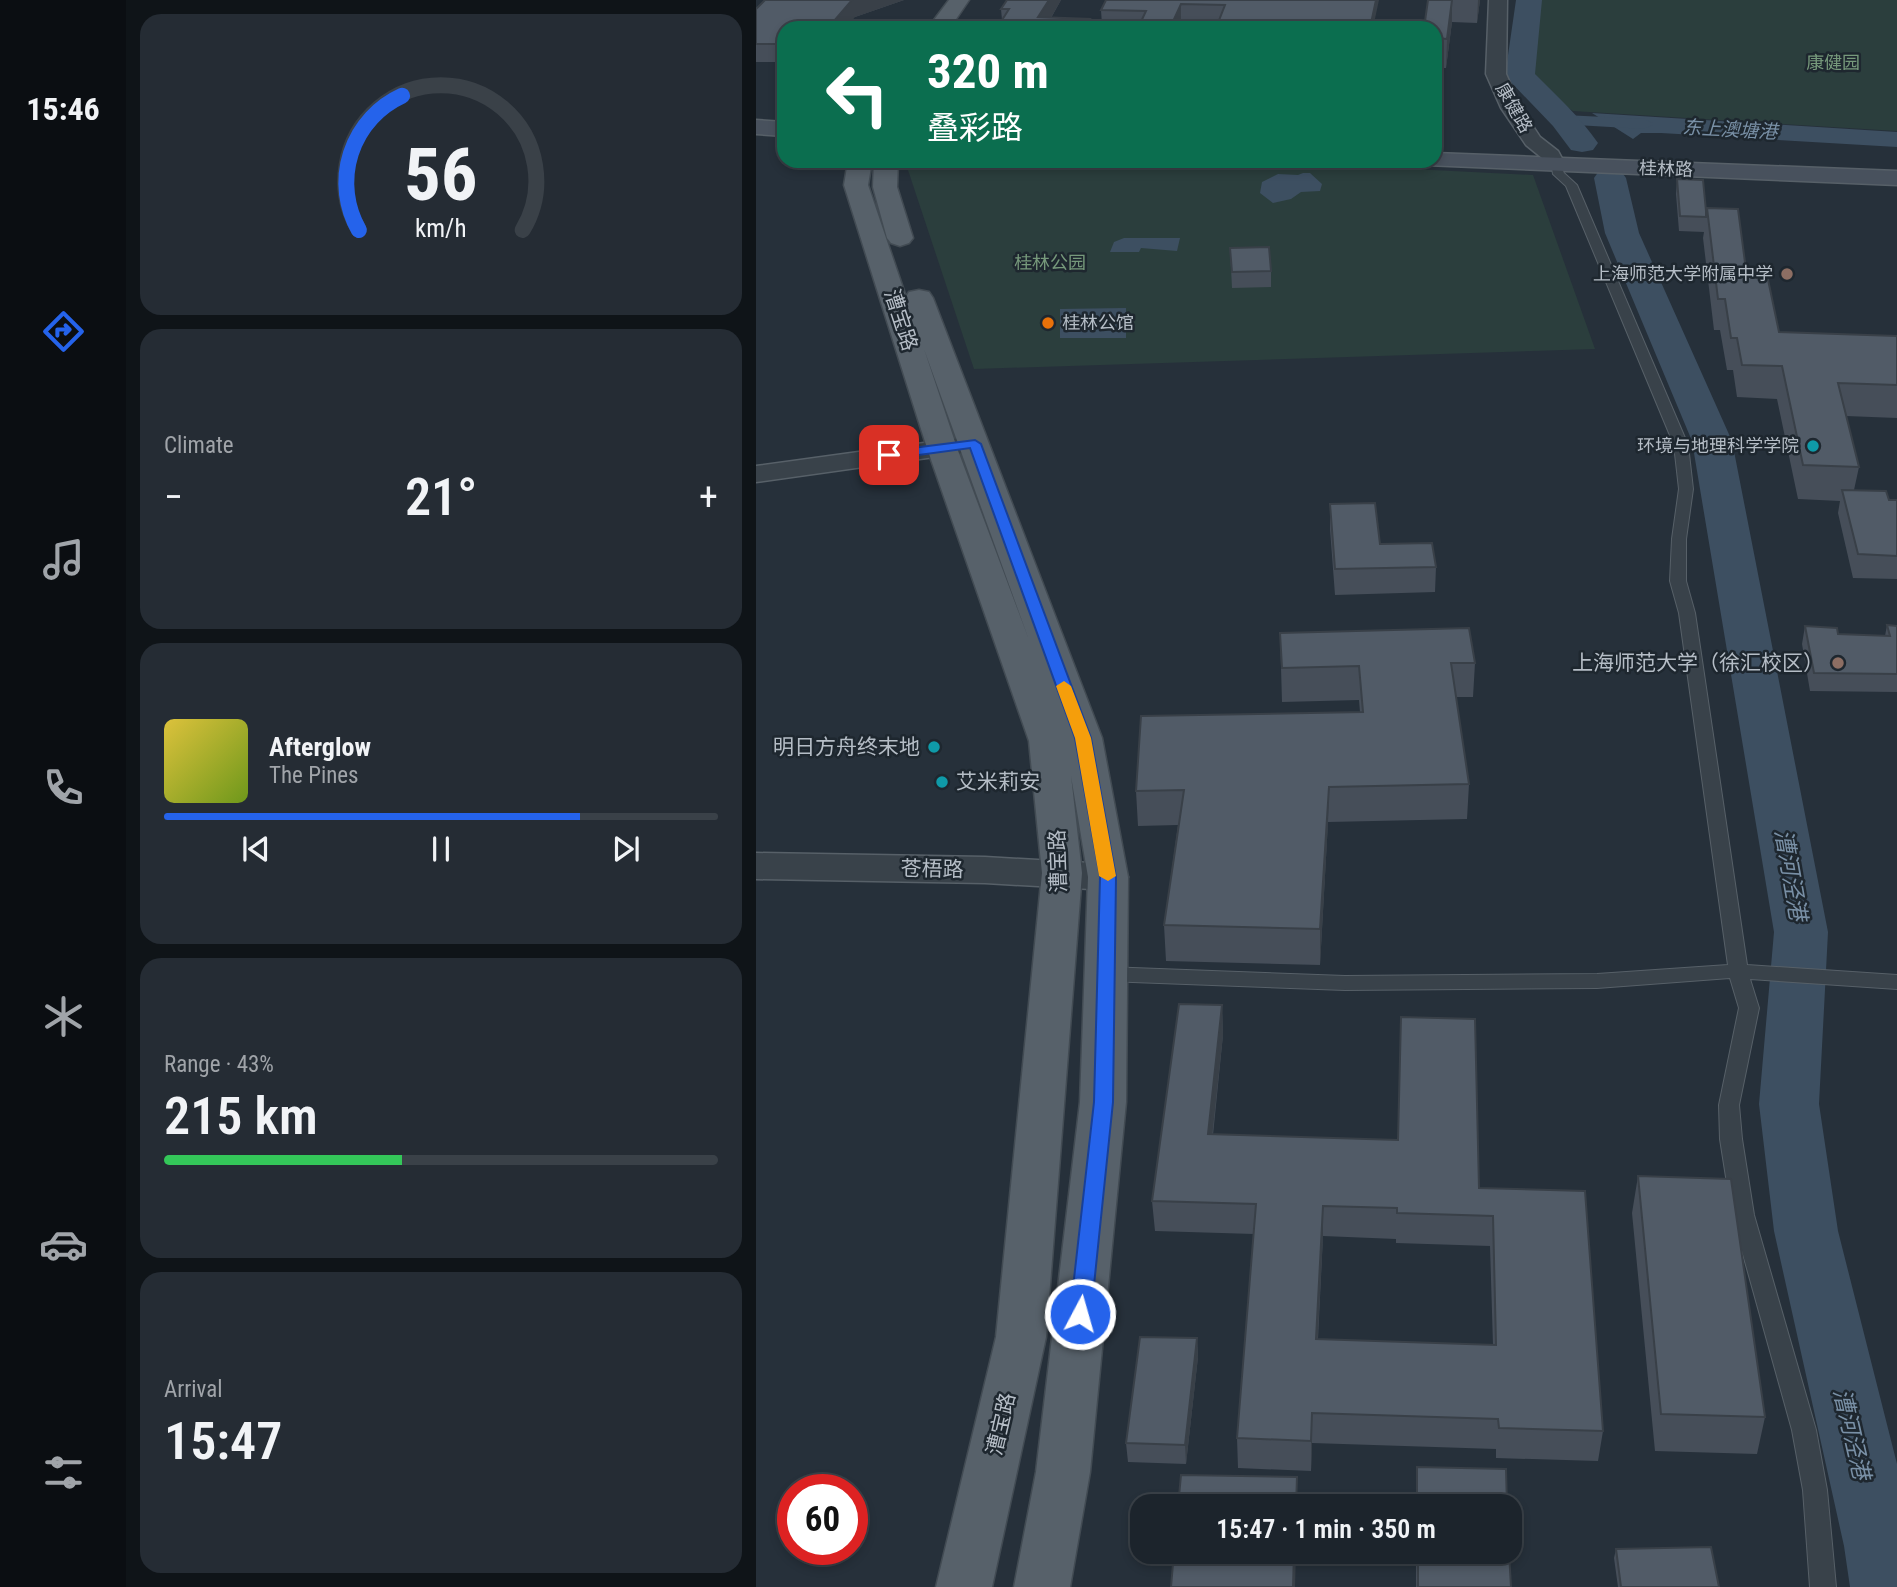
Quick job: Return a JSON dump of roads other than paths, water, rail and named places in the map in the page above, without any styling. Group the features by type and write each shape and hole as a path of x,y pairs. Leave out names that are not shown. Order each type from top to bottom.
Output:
{"main road":[{"path":"948,21 967,5"},
{"path":"756,127 777,128"},
{"name":"桂林路","path":"1442,151 1897,178"},
{"name":"桂林路","path":"1442,160 1553,159 1897,167"},
{"name":"漕宝路","path":"859,168 856,185 959,446 1083,738 1085,875 1021,1337 964,1587"},
{"name":"漕宝路","path":"886,168 885,187 959,446"},
{"name":"漕宝路","path":"1042,1587 1063,1472 1103,1102 1106,974 1085,875"}],"street":[{"name":"康健路","path":"1498,0 1496,74 1511,108 1534,141 1553,159"},
{"path":"756,474 959,446"},
{"name":"苍梧路","path":"756,866 1085,875"}],"lane":[{"path":"1553,159 1559,174 1571,185 1681,446 1686,489 1679,540 1678,581 1687,613 1738,971 1749,1008 1729,1105 1731,1139 1743,1215 1804,1430 1815,1490 1823,1587"},
{"path":"1106,974 1345,983 1597,981 1738,971 1897,982"}],"water":[{"path":"1592,113 1897,132 1897,147 1661,133 1641,133 1633,139"},
{"path":"1310,173 1322,184 1320,191 1301,192 1291,199 1273,203 1260,193 1262,182 1278,174"},
{"path":"1124,238 1180,238 1177,251 1141,248 1139,252 1110,252 1114,242"},
{"path":"1126,308 1126,338 1060,338 1060,309"}],"waterway":[{"name":"漕河泾港","path":"1529,0 1520,76 1564,120 1582,143"},
{"name":"东上澳塘港","path":"1564,120 1645,124"},
{"name":"漕河泾港","path":"1610,178 1622,233 1712,441 1801,932 1789,1104 1806,1231 1881,1546 1887,1587"}],"place":[{"name":"上海师范大学附属中学","path":"1787,274"},
{"name":"桂林公馆","path":"1048,323"},
{"name":"环境与地理科学学院","path":"1813,446"},
{"name":"上海师范大学（徐汇校区）","path":"1838,663"},
{"name":"明日方舟终末地","path":"934,747"},
{"name":"艾米莉安","path":"942,782"}],"park label":[{"name":"康健园","path":"1833,63"},
{"name":"桂林公园","path":"1050,263"}]}
